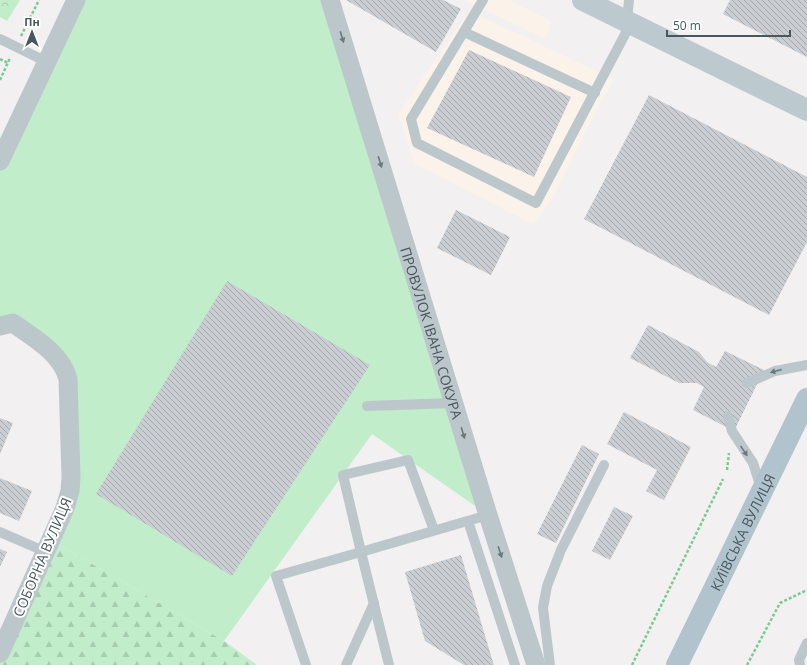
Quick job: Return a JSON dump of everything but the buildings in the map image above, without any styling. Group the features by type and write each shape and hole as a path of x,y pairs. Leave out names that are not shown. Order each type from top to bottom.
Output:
{"main road":[{"name":"КИЇВСЬКА ВУЛИЦЯ","path":"677,665 807,399"}],"street":[{"path":"0,161 76,0"},
{"name":"ПРОВУЛОК ІВАНА СОКУРА","path":"330,0 488,515 536,665"},
{"path":"583,0 807,110"},
{"name":"СОБОРНА ВУЛИЦЯ","path":"0,326 13,323 45,346 66,370 68,380 71,477 68,500 0,652"}],"lane":[{"path":"483,0 411,119 417,143 536,203 595,93 629,22 630,0"},
{"path":"464,32 595,93"},
{"path":"0,39 47,62"},
{"path":"747,383 774,371 807,365"},
{"path":"367,406 454,403"},
{"path":"728,416 732,431 753,463 761,491"},
{"path":"389,665 343,475 408,460 434,530"},
{"path":"550,665 543,608 548,586 561,550 604,465"},
{"path":"306,665 276,576 488,515"},
{"path":"468,521 516,665"},
{"path":"0,532 46,552"},
{"path":"346,665 374,603"},
{"path":"800,665 799,660 807,643"}],"path":[{"path":"0,59 8,63"},
{"path":"727,470 729,453"},
{"path":"632,665 723,479"},
{"path":"748,665 780,603 807,590"}],"shaded area":[{"path":"464,0 509,0 551,21 546,39"},
{"path":"469,11 614,79 593,116 553,198 534,224 415,164 398,114"}],"green space":[{"path":"0,0 20,0 7,21 0,17"},
{"path":"76,0 330,0 488,515 372,434 224,641 51,540 65,508 66,370 0,326 0,161"},
{"path":"51,540 224,641 257,665 0,665 0,653"}]}
